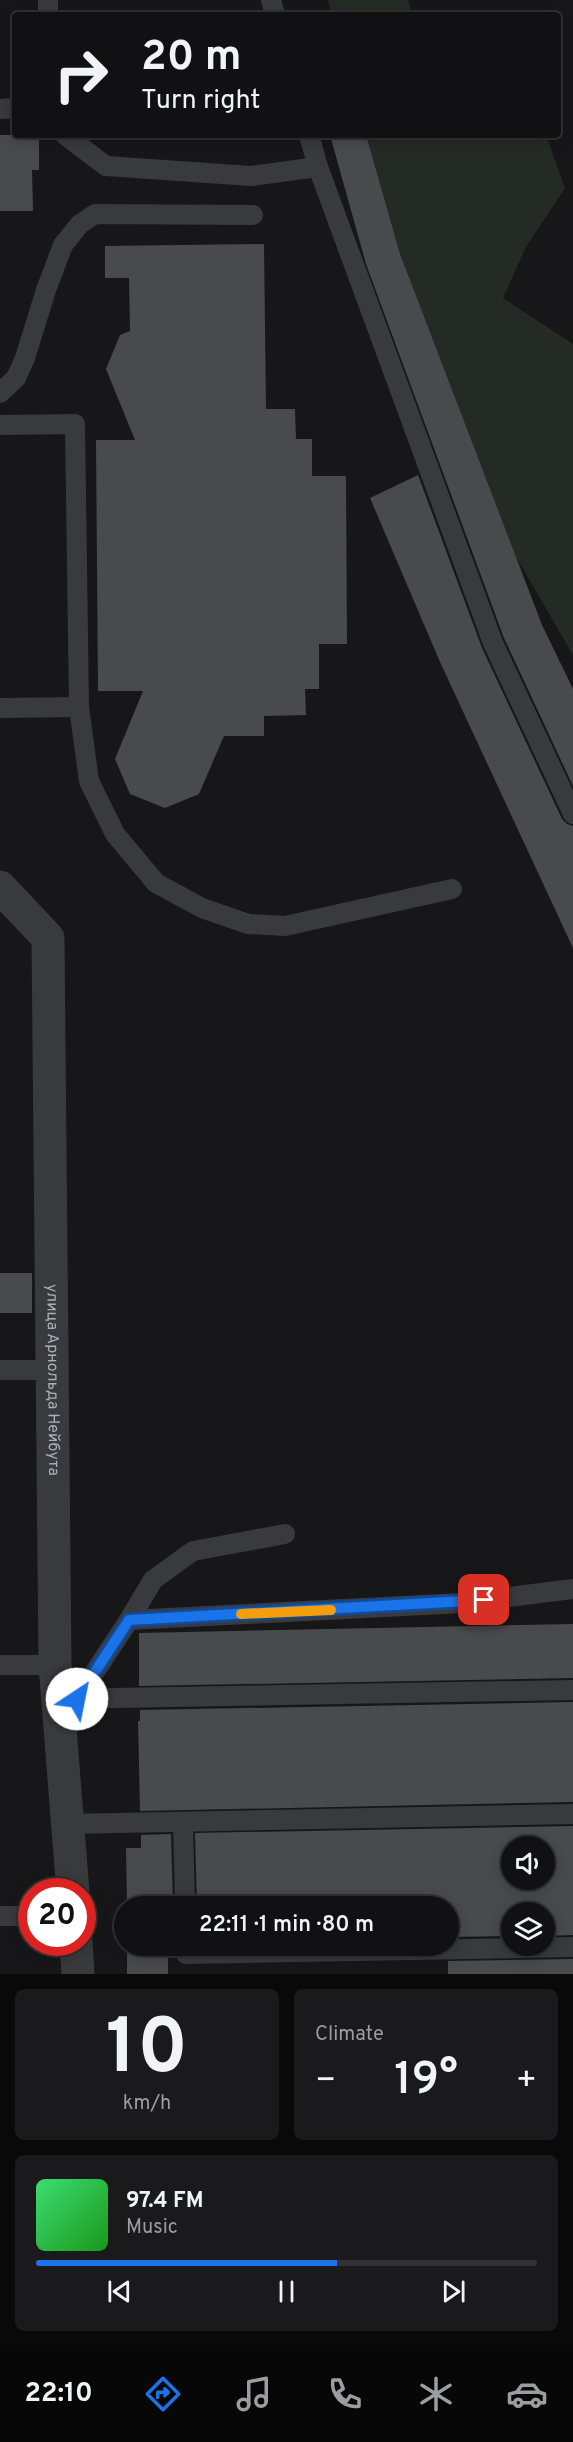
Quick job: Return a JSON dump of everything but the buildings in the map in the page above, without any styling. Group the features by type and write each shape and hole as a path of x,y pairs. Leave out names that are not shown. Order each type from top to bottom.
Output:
{"street":[{"name":"улица Арнольда Нейбута","path":"0,887 48,938 55,1665 67,1699 68,1824 72,1878"},
{"path":"77,1956 78,1974"}],"lane":[{"path":"69,138 106,166 251,176 318,167"},
{"path":"310,138 318,167 493,643 573,814"},
{"path":"0,393 16,378 26,358 46,290 63,244 80,224 96,214 254,215"},
{"path":"0,425 75,424 80,707 89,781 115,834 156,883 202,908 248,924 285,926 452,889"},
{"path":"0,708 80,707"},
{"path":"0,1370 52,1370"},
{"path":"67,1699 129,1620 153,1580 193,1551 285,1534"},
{"path":"129,1620 462,1603 573,1588"},
{"path":"0,1665 55,1665"},
{"path":"67,1699 573,1689"},
{"path":"68,1824 573,1814"},
{"path":"183,1822 185,1896"},
{"path":"0,1916 18,1916"},
{"path":"459,1949 573,1947"}],"shaded area":[{"path":"328,0 408,0 412,12 331,12"},
{"path":"360,138 547,138 565,188 526,247 503,298 573,344 573,655 488,509"}],"slow traffic":[{"path":"241,1614 331,1610"}],"route":[{"path":"77,1699 129,1620 484,1600"}]}
